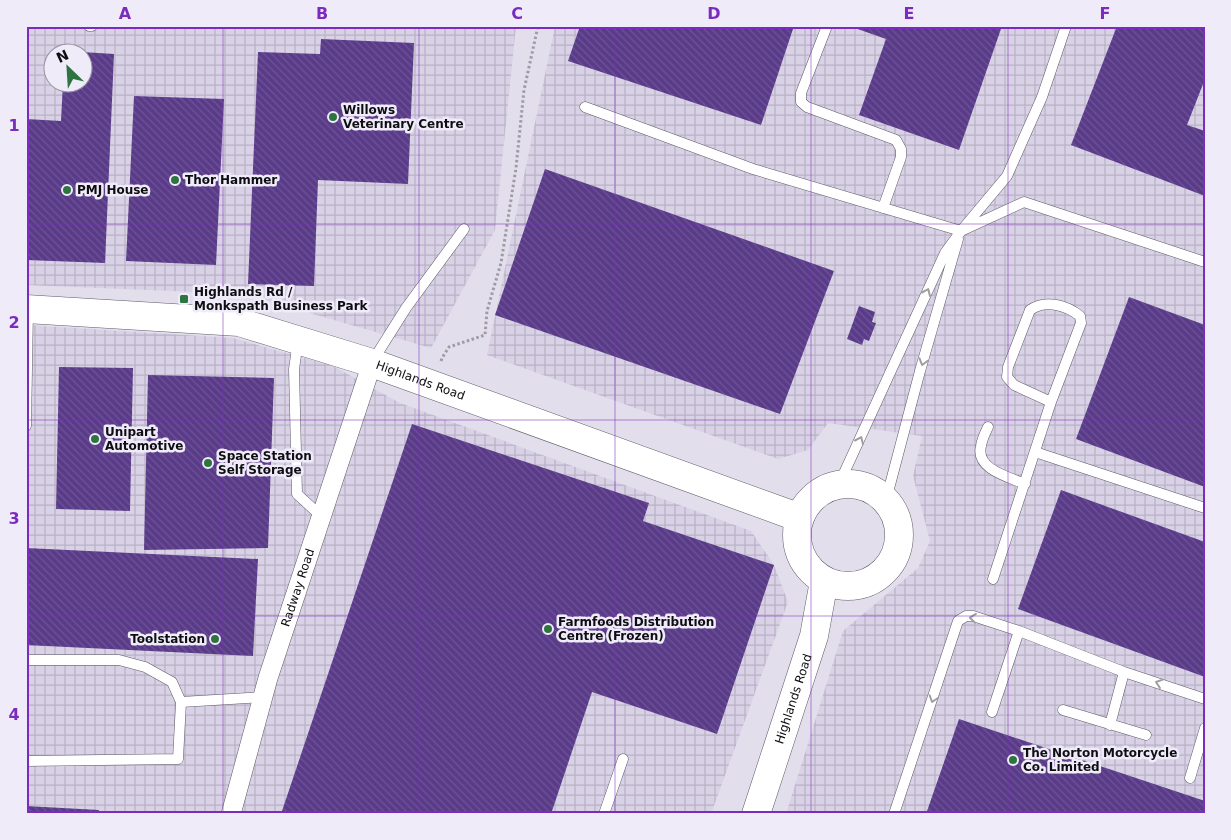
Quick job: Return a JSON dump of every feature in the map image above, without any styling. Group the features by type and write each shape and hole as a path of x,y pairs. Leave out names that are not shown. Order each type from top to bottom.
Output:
{"street":[{"name":"Highlands Road","path":"27,309 239,322 372,363 792,514 801,515"},
{"name":"Radway Road","path":"231,814 263,698 372,363"},
{"path":"840,484 865,486 886,500 898,520 899,544 889,566 871,581 848,586 824,581 810,569 800,552 797,534 801,515 816,495 840,484"},
{"name":"Highlands Road","path":"756,814 814,636 824,581"}],"lane":[{"path":"827,26 800,94 801,102 807,107 896,140 901,149 901,157 883,208"},
{"path":"840,484 945,253 1006,176 1042,97 1066,26"},
{"path":"585,107 753,169 961,231 1024,202 1204,259"},
{"path":"372,363 406,308 464,229"},
{"path":"886,500 920,372 961,231"},
{"path":"993,579 1051,402 1081,323 1080,316 1073,310 1046,303 1037,304 1030,310 1008,367 1007,377 1014,385 1051,402"},
{"path":"26,426 27,309"},
{"path":"298,340 294,368 297,494 322,517"},
{"path":"988,427 980,447 981,458 988,467 1025,484"},
{"path":"1034,452 1205,508"},
{"path":"894,814 958,621 966,616 973,616 1019,631 1124,672 1205,699"},
{"path":"992,712 1019,631"},
{"path":"26,660 119,660 128,662 145,667 172,682 181,702 178,759 26,761"},
{"path":"1110,725 1124,672"},
{"path":"181,702 263,698"},
{"path":"1063,710 1146,735"},
{"path":"1190,778 1205,728"},
{"path":"604,814 623,759"}],"path":[{"path":"438,387 442,358 449,347 485,335 487,311 501,263 516,168 524,90 538,26"}],"shaded area":[{"path":"26,26 516,26 495,230 431,348 244,294 26,285"},
{"path":"555,26 1205,26 1205,814 786,814 843,631 918,568 930,541 913,476 922,436 828,423 808,450 778,459 487,355"},
{"path":"26,325 233,338 333,366 400,403 751,531 774,565 788,602 711,814 26,814"}],"building":[{"path":"580,26 794,26 761,125 568,61"},
{"path":"849,26 1002,26 959,150 859,115 886,39"},
{"path":"1117,26 1205,26 1205,79 1187,125 1205,131 1205,196 1071,145"},
{"name":"Willows Veterinary Centre","path":"321,39 414,43 408,184 318,180 314,286 248,284 258,52 320,54"},
{"name":"PMJ House","path":"92,53 114,54 105,263 26,260 26,119 61,121 62,92 92,92"},
{"name":"Thor Hammer","path":"134,96 224,99 216,265 126,261"},
{"path":"545,169 834,271 780,414 495,315"},
{"path":"1129,297 1205,325 1205,487 1076,439"},
{"path":"859,306 875,312 872,322 876,323 869,341 864,339 862,345 847,339"},
{"name":"Unipart Automotive","path":"59,367 133,368 130,511 56,509"},
{"name":"Space Station Self Storage","path":"148,375 274,378 268,548 144,550"},
{"name":"Farmfoods Distribution Centre (Frozen)","path":"412,424 649,503 643,521 774,565 717,734 592,692 551,814 281,814"},
{"path":"1061,490 1205,542 1205,677 1018,609"},
{"path":"26,548 258,559 253,656 26,645"},
{"name":"The Norton Motorcycle Co. Limited","path":"959,719 1205,801 1205,814 926,814"},
{"path":"26,806 99,810 99,814 26,814"}],"place":[{"name":"Willows Veterinary Centre","path":"333,117"},
{"name":"Thor Hammer","path":"175,180"},
{"name":"PMJ House","path":"67,190"},
{"name":"Highlands Rd / Monkspath Business Park","path":"184,299"},
{"name":"Unipart Automotive","path":"95,439"},
{"name":"Space Station Self Storage","path":"208,463"},
{"name":"Farmfoods Distribution Centre (Frozen)","path":"548,629"},
{"name":"Toolstation","path":"215,639"},
{"name":"The Norton Motorcycle Co. Limited","path":"1013,760"}]}
